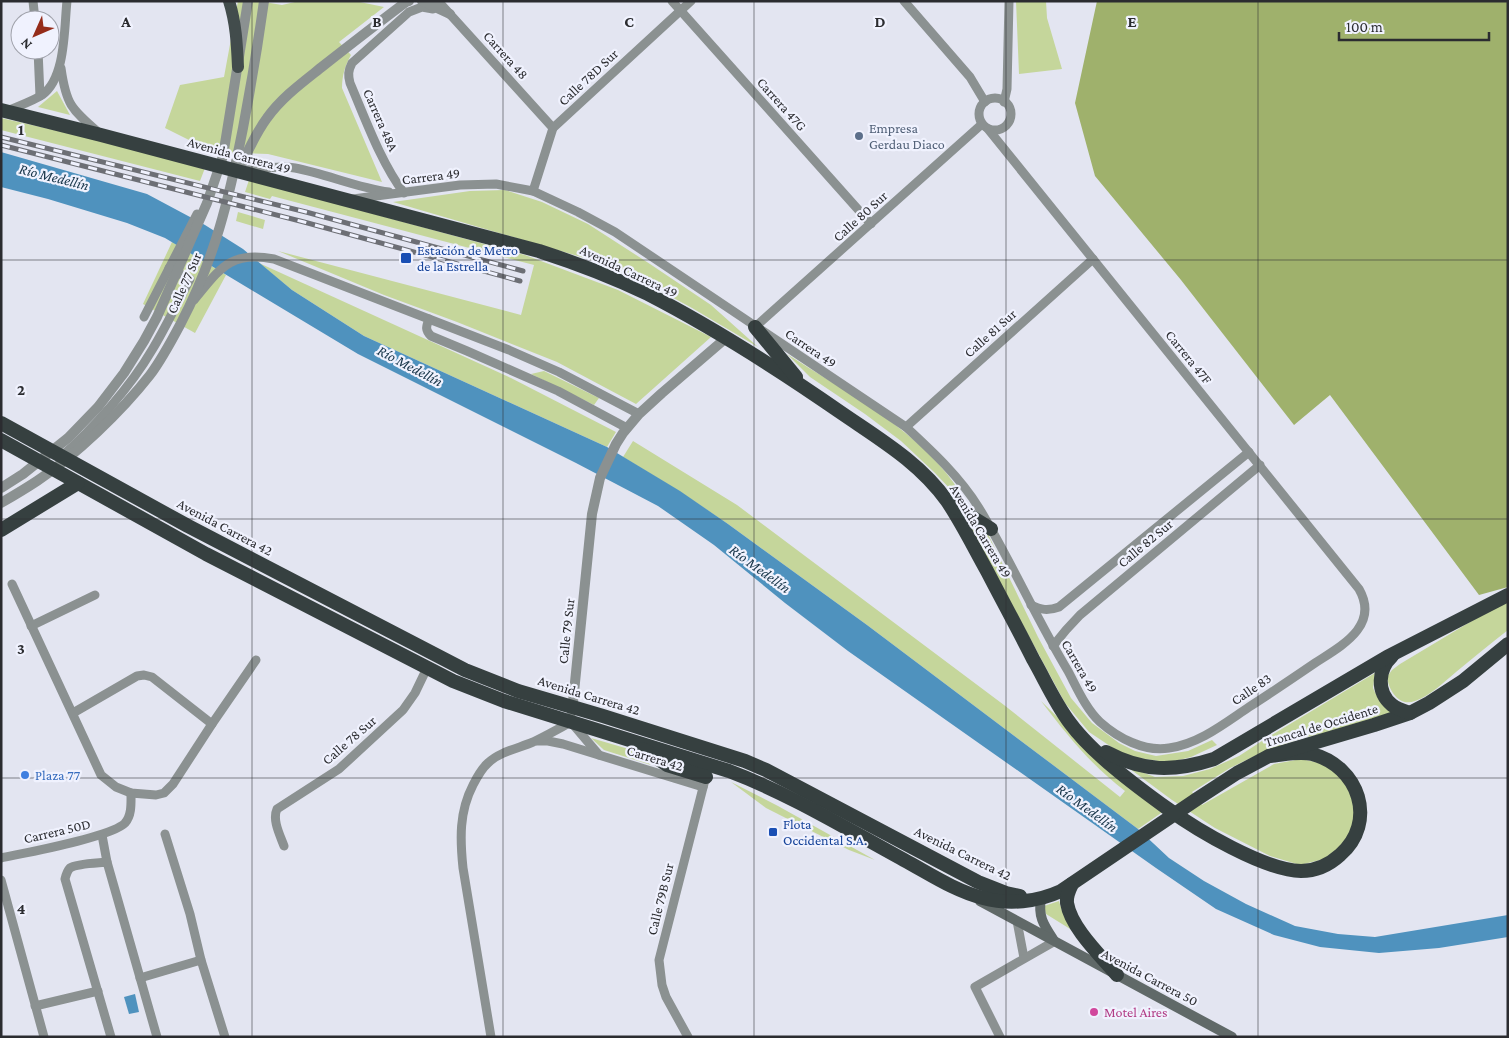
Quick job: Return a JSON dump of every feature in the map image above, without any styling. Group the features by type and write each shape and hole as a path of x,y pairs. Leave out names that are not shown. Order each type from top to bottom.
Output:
{"highway":[{"name":"Avenida Carrera 49","path":"4,111 101,135 235,176 346,200 539,252 587,268 647,294 726,338 803,386 911,462 926,476 948,503 970,539 1044,680 1070,723"},
{"path":"755,327 803,386"},
{"name":"Avenida Carrera 42","path":"1,423 188,526 445,660 510,688 746,761 978,882 1006,893 1040,898"},
{"name":"Avenida Carrera 42","path":"1,440 206,554 428,668 477,691 627,740 689,758 706,776 729,771 770,788 966,893 999,901 1040,898"},
{"path":"1,452 28,455"},
{"path":"1,530 78,483"},
{"path":"948,503 990,529"},
{"name":"Troncal de Occidente","path":"1070,723 1100,749 1122,760 1144,767 1167,768 1201,763 1228,752 1398,651 1508,595"},
{"name":"Troncal de Occidente","path":"1040,898 1061,891 1196,799 1269,756 1374,726 1410,713 1463,681 1508,644"},
{"path":"1398,651 1390,657 1384,666 1380,676 1381,686 1384,696 1391,704 1400,710 1410,713"},
{"path":"1070,723 1094,750 1188,823 1264,862 1286,869 1303,871 1321,868 1332,862 1353,839 1360,812 1354,783 1345,773 1329,761 1312,754 1297,753 1269,756"},
{"path":"642,728 689,758"},
{"path":"627,740 667,765 706,776"},
{"path":"1072,884 1068,892 1067,901 1073,921 1117,975"}],"main road":[{"path":"229,1 234,15 238,67"},
{"name":"Avenida Carrera 50","path":"966,893 1232,1037"},
{"path":"1040,898 1042,920 1055,942"}],"street":[{"path":"4,111 40,96 54,82 60,65 67,1"},
{"name":"Calle 77 Sur","path":"1,488 44,458 79,428 110,393 144,341 157,316 217,176 227,140 248,1"},
{"name":"Calle 77 Sur","path":"1,503 62,463 109,420 150,374 191,304 217,241 235,176 264,1"},
{"path":"235,176 267,117 281,101 359,38 409,1"},
{"path":"422,1 450,14"},
{"name":"Carrera 48","path":"438,1 553,128"},
{"name":"Carrera 47G","path":"672,1 871,224"},
{"name":"Calle 78D Sur","path":"533,191 553,128 691,1"},
{"path":"904,1 970,78 985,102"},
{"path":"1004,102 1007,89 1008,1"},
{"name":"Carrera 48A","path":"404,194 390,174 350,83 349,70 352,64 410,12 422,7 450,14"},
{"path":"38,60 40,96"},
{"path":"60,65 67,98 80,116 101,135"},
{"path":"995,99 1004,102 1010,110 1010,116 1006,125 998,130 985,126 980,120 980,110 985,102 995,99"},
{"name":"Calle 80 Sur","path":"755,327 985,126"},
{"name":"Carrera 47F","path":"985,126 1359,589 1365,604"},
{"path":"235,176 274,167 295,168 374,189 404,194"},
{"name":"Carrera 49","path":"346,200 460,186 496,184 533,191 615,232 906,428 937,456 970,494 1089,708 1099,721 1123,738"},
{"path":"144,317 197,214"},
{"path":"191,304 225,266 234,260 249,256 274,259 518,354 560,372 639,414"},
{"name":"Calle 81 Sur","path":"906,428 1093,259"},
{"name":"Calle 77 Sur","path":"62,456 93,426 130,382 151,351 190,279 169,268"},
{"path":"429,319 426,327 427,332 431,336 516,372 627,428"},
{"name":"Calle 79 Sur","path":"571,722 592,514 600,478 616,444 639,414 726,338"},
{"path":"596,411 602,404 604,396"},
{"name":"Calle 82 Sur","path":"1031,605 1044,610 1052,610 1059,607 1249,452"},
{"name":"Calle 82 Sur","path":"1053,646 1080,615 1260,466"},
{"path":"12,584 102,774 116,787 132,793 156,795 164,793 173,784 256,660"},
{"path":"31,626 95,595"},
{"name":"Calle 83","path":"1123,738 1153,749 1169,748 1202,737 1353,636 1363,621 1366,611 1365,604"},
{"name":"Calle 78 Sur","path":"284,846 276,820 275,813 277,809 339,770 403,710 415,693 428,668"},
{"path":"73,713 137,676 144,676 152,678 212,724"},
{"path":"491,1037 460,847 462,817 466,797 478,775 488,763 500,755 535,741 571,722 599,755"},
{"name":"Carrera 42","path":"535,741 548,740 599,755 706,776"},
{"name":"Calle 79B Sur","path":"688,1037 666,997 662,985 659,960 706,776"},
{"name":"Carrera 50D","path":"1,858 102,835 118,828 126,822 130,813 132,793"},
{"path":"165,834 225,1037"},
{"path":"102,835 107,862 157,1037"},
{"path":"107,862 70,868 65,879 111,1037"},
{"path":"1,880 44,1037"},
{"path":"1017,921 1024,958"},
{"path":"1000,1037 975,987 1055,942"},
{"path":"140,978 201,960"},
{"path":"35,1006 98,991"}],"green space":[{"path":"238,1 258,1 282,5 299,1 355,1 384,7 339,42 351,55 344,71 342,88 382,182 268,154 218,152 165,128 180,85 224,77"},
{"path":"1016,1 1046,1 1047,18 1062,69 1019,74"},
{"path":"1097,1 1508,1 1508,587 1479,595 1330,395 1294,425 1181,280 1095,176 1075,103"},
{"path":"57,91 70,115 38,107"},
{"path":"1,118 98,140 205,168 200,181 1,130"},
{"path":"249,180 525,255 618,290 711,337 636,404 557,362 384,295 278,251 521,315 534,265 272,196 270,199 245,192"},
{"path":"505,190 542,202 588,224 711,305 758,347 642,281 588,259 393,202 470,191"},
{"path":"238,212 265,220 263,229 236,221"},
{"path":"172,242 226,275 195,333 143,304"},
{"path":"259,263 511,378 616,432 607,447 364,336 292,290"},
{"path":"787,354 872,408 913,439 947,474 970,510 901,441 810,377"},
{"path":"544,371 599,398 594,405 531,374"},
{"path":"633,441 737,505 1004,705 1120,797 1125,791 1101,771 1080,749 1041,701 1088,747 1164,811 1138,829 867,625 728,524 623,457"},
{"path":"971,529 988,534 1038,637 1071,698 1092,723 1119,743 1135,751 1156,756 1188,751 1212,740 1217,745 1191,757 1175,761 1158,761 1133,757 1116,750 1089,732 1065,703"},
{"path":"1508,602 1508,630 1426,696 1415,701 1404,702 1396,696 1390,688 1387,677 1392,670 1490,610"},
{"path":"1375,673 1373,688 1378,698 1394,714 1345,729 1302,738 1263,752 1230,768 1192,792 1202,805 1274,764 1301,759 1320,763 1339,774 1351,790 1355,820 1348,837 1324,859 1300,865 1270,856 1215,828 1172,800 1126,766 1155,777 1183,776 1210,769 1239,756"},
{"path":"591,738 632,750 651,765 604,750"},
{"path":"731,782 875,860 849,850 766,808"},
{"path":"1059,901 1062,911 1075,932 1046,914 1044,906"}],"water":[{"name":"Río Medellín","path":"1,152 147,194 205,225 243,249 292,290 364,336 607,447 680,491 867,625 1138,829 1169,858 1204,881 1246,904 1295,926 1338,934 1375,937 1508,915 1508,937 1439,948 1379,953 1320,947 1274,935 1216,909 848,651 714,545 658,506 358,354 165,238 127,223 1,187"},
{"path":"135,994 139,1012 129,1014 124,997"}],"railway":[{"path":"1,137 306,212 523,271"},
{"path":"1,145 304,222 520,281"}],"place":[{"name":"Empresa Gerdau Diaco","path":"859,136"},
{"name":"Estación de Metro de la Estrella","path":"406,258"},
{"name":"Plaza 77","path":"25,775"},
{"name":"Flota Occidental S.A.","path":"773,832"},
{"name":"Motel Aires","path":"1094,1012"}]}
